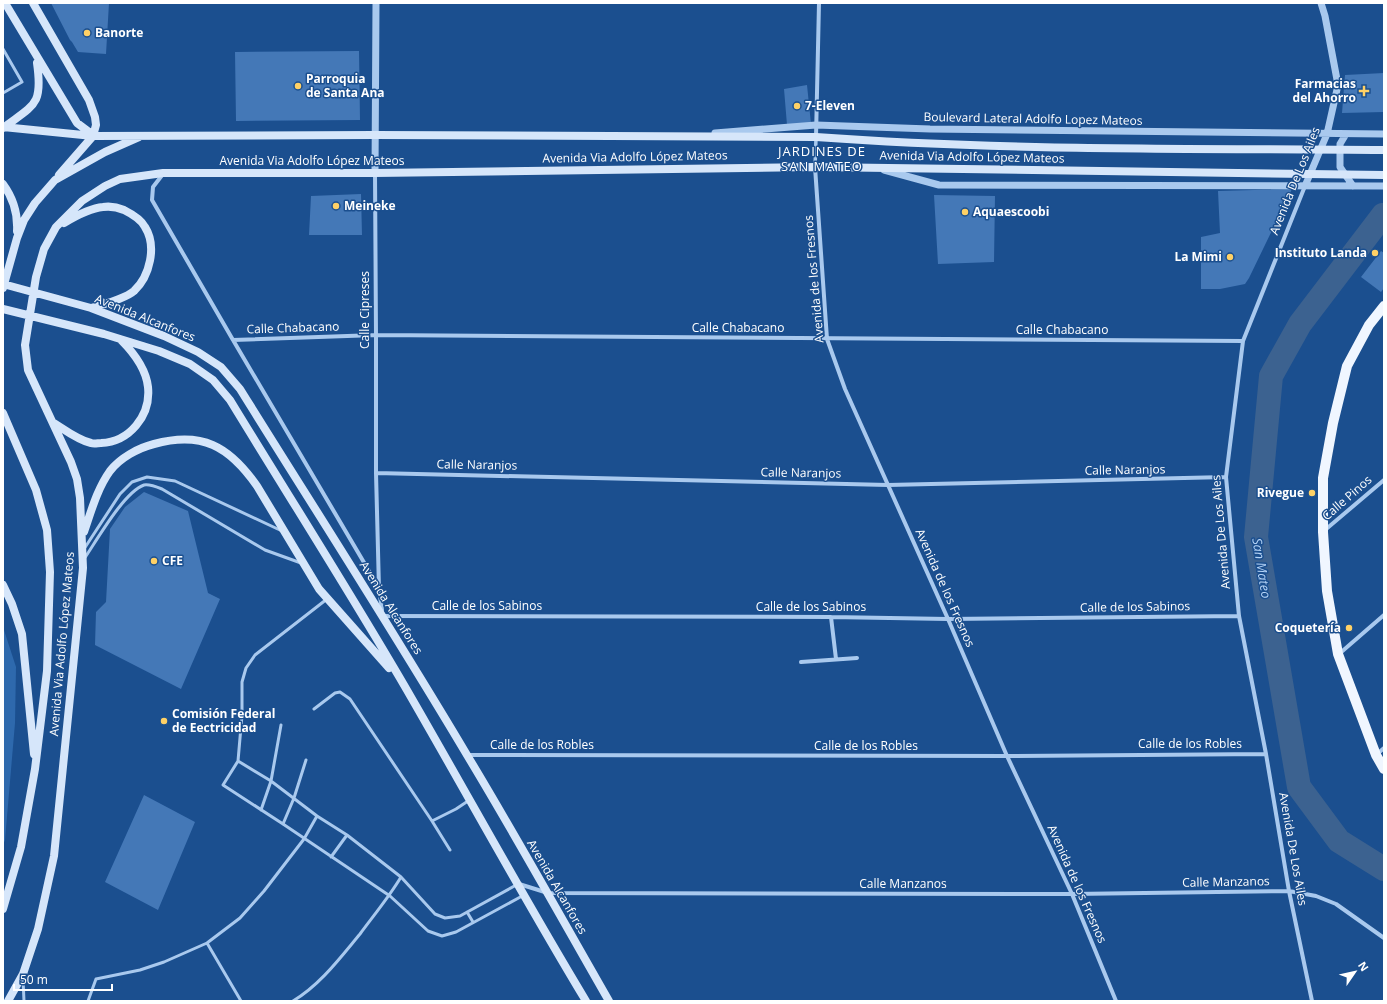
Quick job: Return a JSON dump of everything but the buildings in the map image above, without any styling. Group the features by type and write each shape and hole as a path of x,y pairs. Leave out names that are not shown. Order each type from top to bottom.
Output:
{"main road":[{"path":"5,3 77,123 93,136"},
{"path":"33,3 89,100 96,125 93,136 55,180"},
{"path":"3,127 33,104 39,96 40,80 37,58"},
{"path":"3,127 93,136 141,136"},
{"name":"Avenida Via Adolfo López Mateos","path":"3,289 17,238 24,220 55,180 105,152 141,136 375,135 816,137 986,146 1384,150"},
{"name":"Avenida Via Adolfo López Mateos","path":"8,1001 23,974 38,929 54,856 82,584 83,560 80,498 77,479 71,462 28,370 24,346 36,277 44,249 56,227 82,201 105,186 120,179 163,174 374,173 815,167 1384,175"},
{"path":"3,184 9,192 15,205 18,220 17,238"},
{"path":"56,227 78,216 102,207 117,207 133,214 145,226 151,241 150,260 144,279 133,292 91,308"},
{"name":"Avenida Alcanfores","path":"3,284 91,308 164,336 198,352 220,368 240,389 467,755 548,893 608,1001"},
{"path":"1384,306 1368,326 1347,366 1333,423 1323,478 1323,532 1327,591 1338,654 1380,752 1384,769"},
{"path":"3,309 104,334 159,351 190,364 213,380 230,400 403,683 544,932 586,1001"},
{"path":"53,422 75,436 92,443 109,443 124,437 136,426 143,416 147,405 148,386 144,372 130,349 121,339"},
{"name":"Avenida Via Adolfo López Mateos","path":"3,413 36,490 46,530 50,572 47,671 36,769 22,847 3,909"},
{"path":"82,537 97,494 111,471 124,459 149,445 179,438 190,438 203,441 218,448 235,459 246,471 257,486 319,589 403,683"},
{"path":"3,585 12,604 22,634 36,769"}],"street":[{"name":"Calle Cipreses","path":"376,3 374,173 376,473 379,589 382,616"},
{"path":"815,167 819,3"},
{"name":"Avenida De Los Ailes","path":"1312,1001 1289,891 1266,754 1239,616 1226,478 1243,341 1327,134 1338,85 1326,16 1321,3"},
{"name":"Boulevard Lateral Adolfo Lopez Mateos","path":"682,136 816,125 930,129 1384,134"},
{"path":"1346,134 1340,144 1340,167 1353,186"},
{"name":"Avenida de los Fresnos","path":"815,167 827,339 845,389 1008,756 1072,894 1116,1001"},
{"path":"876,168 939,185 1384,186"},
{"name":"Avenida Alcanfores","path":"163,174 153,187 152,200 379,589"},
{"name":"Calle Chabacano","path":"233,340 376,335 1243,341"},
{"name":"Calle Naranjos","path":"376,473 888,485 1226,478"},
{"name":"Calle Pinos","path":"1323,532 1384,480"},
{"path":"1338,654 1384,615"},
{"name":"Calle de los Sabinos","path":"382,616 832,617 948,619 1239,616"},
{"path":"832,617 836,659"},
{"path":"801,662 857,658"},
{"name":"Calle de los Robles","path":"467,755 1008,756 1266,754"},
{"name":"Calle Manzanos","path":"518,884 548,893 1072,894 1289,891 1316,896 1336,904 1384,938"}],"lane":[{"path":"3,49 22,82 3,93"},
{"path":"83,550 120,494 132,482 147,477 175,481 284,532"},
{"path":"83,560 124,500 136,489 146,485 162,489 265,550 303,564"},
{"path":"327,599 255,654 246,668 242,682 242,715 238,761 223,785 390,896 428,932 442,936 456,932 524,895"},
{"path":"314,709 335,693 340,692 350,699 432,820 450,850"},
{"path":"261,810 271,780 280,725"},
{"path":"283,824 294,798 306,760"},
{"path":"238,761 271,780 317,816 347,835 401,877 435,914 445,918 460,916 518,884"},
{"path":"432,820 456,809 470,800"},
{"path":"88,1001 96,979 140,970 164,962 207,943 240,918 264,891 304,839 317,816"},
{"path":"331,857 347,835"},
{"path":"293,1001 304,994 339,960 390,896 401,877"},
{"path":"467,912 473,922"},
{"path":"207,943 241,1001"},
{"path":"23,974 24,1001"}],"shaded area":[{"path":"3,627 16,667 15,723 5,840 3,845"}],"waterway":[{"name":"San Mateo","path":"1383,215 1300,324 1271,376 1256,537 1299,787 1339,841 1384,869"}],"place":[{"name":"Banorte","path":"87,33"},
{"name":"Parroquia de Santa Ana","path":"298,86"},
{"name":"Farmacias del Ahorro","path":"1364,91"},
{"name":"7-Eleven","path":"797,106"},
{"name":"Meineke","path":"336,206"},
{"name":"Aquaescoobi","path":"965,212"},
{"name":"Instituto Landa","path":"1375,253"},
{"name":"La Mimi","path":"1230,257"},
{"name":"Rivegue","path":"1312,493"},
{"name":"CFE","path":"154,561"},
{"name":"Coquetería","path":"1349,628"},
{"name":"Comisión Federal de Eectricidad","path":"164,721"}],"district":[{"name":"JARDINES DE SAN MATEO","path":"822,158"}]}
